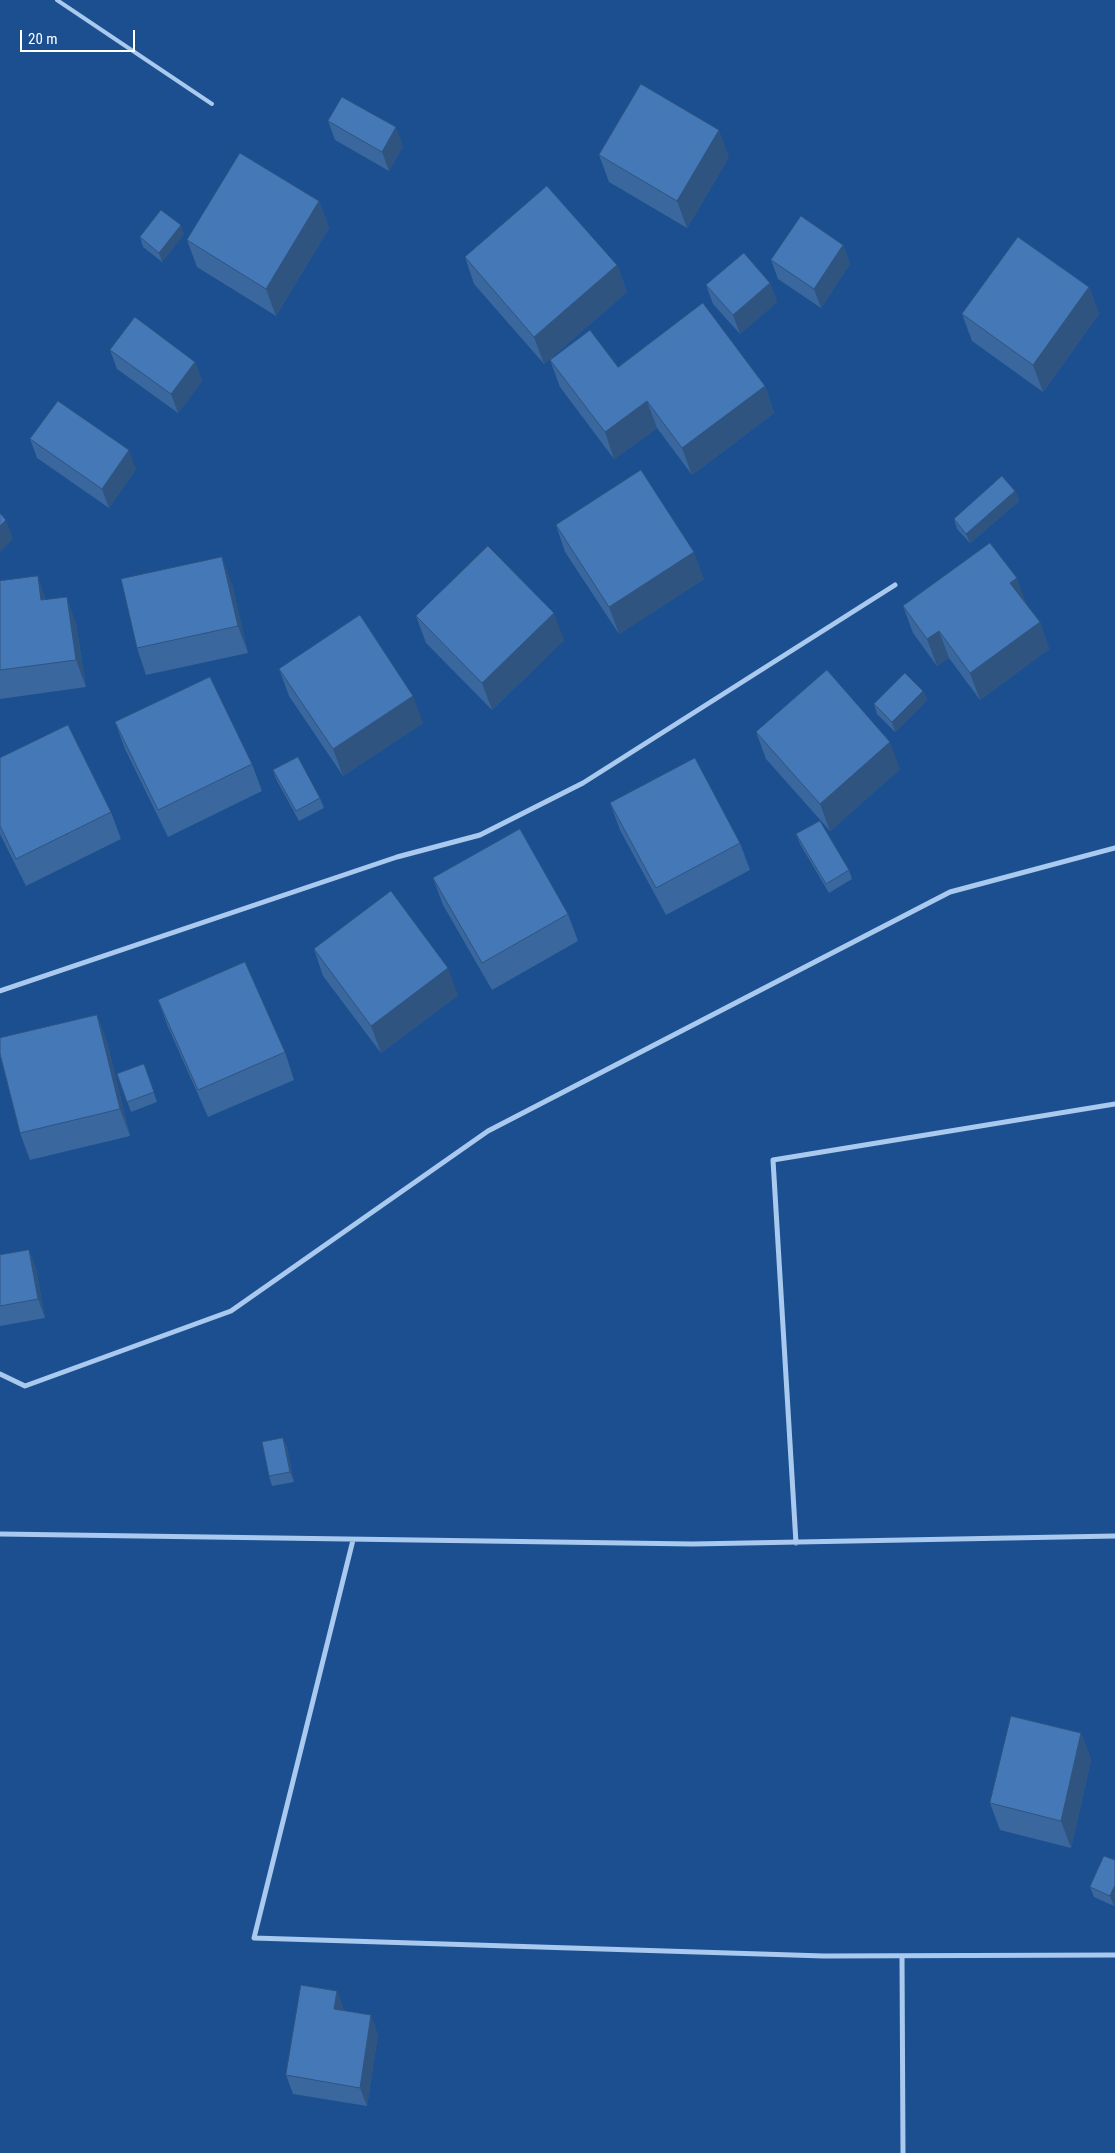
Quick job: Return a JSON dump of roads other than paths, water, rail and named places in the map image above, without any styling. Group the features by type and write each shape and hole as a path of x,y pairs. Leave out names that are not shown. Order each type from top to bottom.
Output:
{"street":[{"path":"0,991 397,857 480,835 583,783 895,585"},
{"path":"0,1374 25,1386 231,1311 488,1131 950,892 1115,848"},
{"path":"796,1543 773,1160 1115,1104"},
{"path":"0,1534 693,1544 1115,1536"},
{"path":"353,1540 254,1938 814,1955 1115,1955"},
{"path":"902,1956 903,2153"}],"lane":[{"path":"57,0 212,104"}]}
